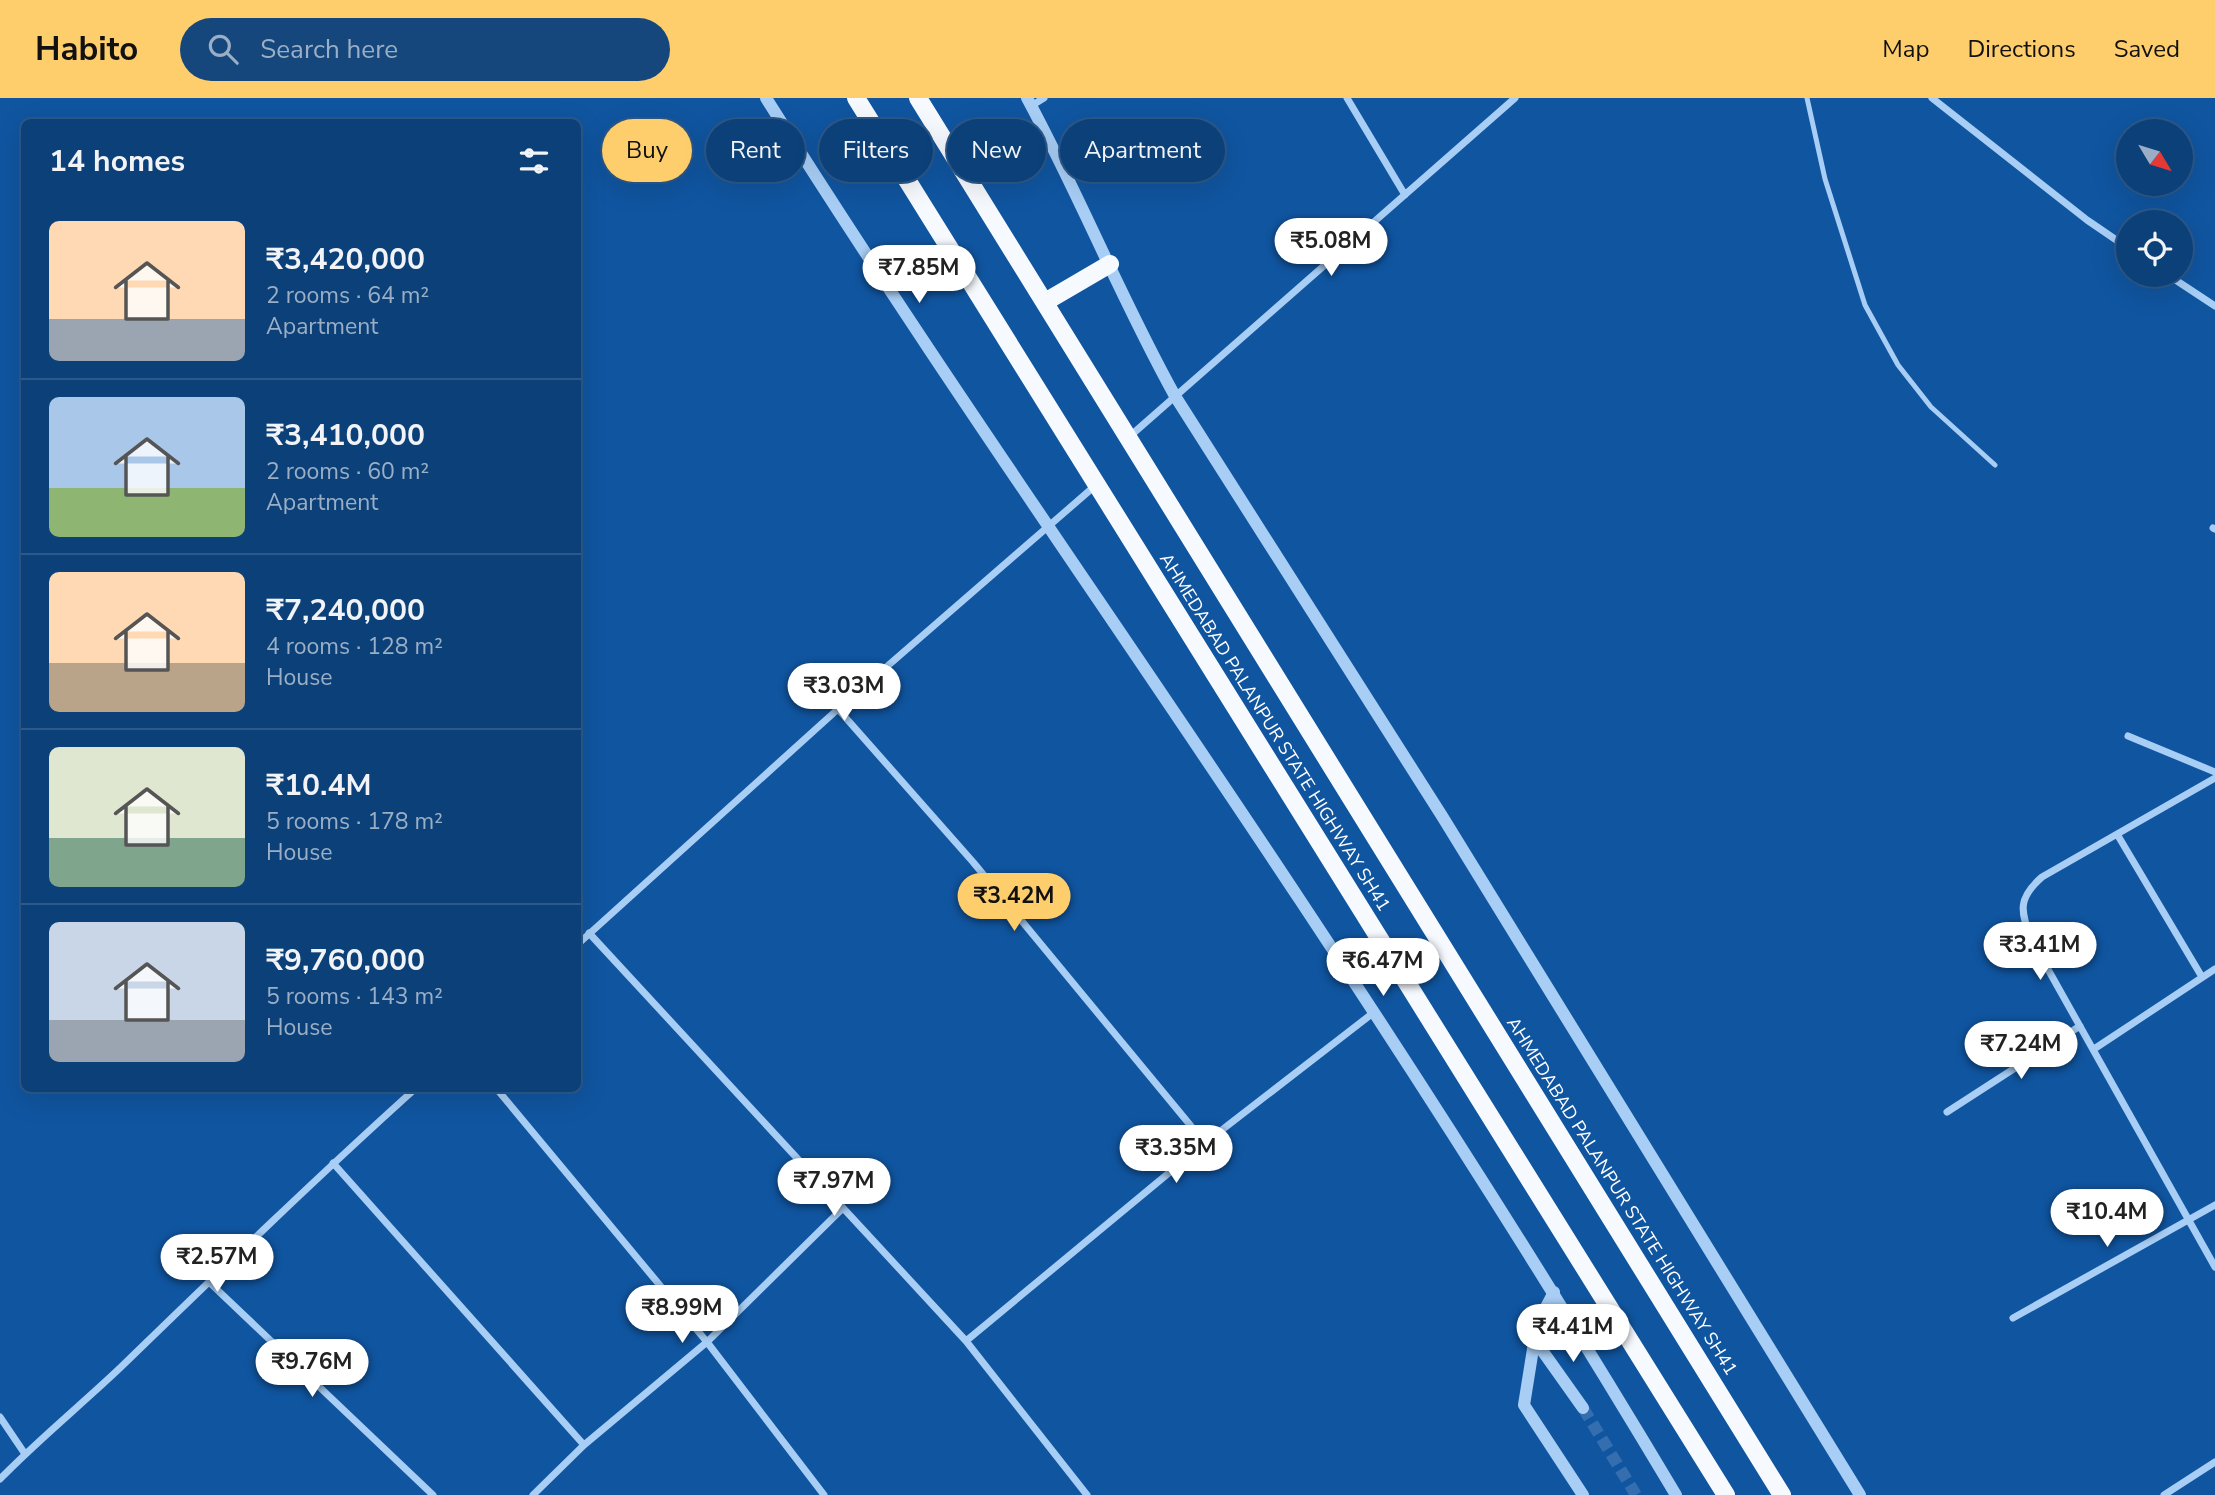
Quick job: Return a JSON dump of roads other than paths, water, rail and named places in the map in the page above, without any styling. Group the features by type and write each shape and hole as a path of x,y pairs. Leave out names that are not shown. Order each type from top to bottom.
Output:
{"main road":[{"name":"AHMEDABAD PALANPUR STATE HIGHWAY SH41","path":"856,98 1726,1495"},
{"name":"AHMEDABAD PALANPUR STATE HIGHWAY SH41","path":"919,98 1782,1495"},
{"path":"1045,302 1110,264"}],"street":[{"path":"766,98 923,343 1294,891 1554,1292 1676,1495"},
{"path":"1044,98 1029,102 1064,167 1146,345 1175,396 1442,816 1860,1495"},
{"path":"1347,98 1405,195"},
{"path":"1129,437 1515,98"},
{"path":"1932,98 2116,240"},
{"path":"2186,287 2215,306"},
{"path":"581,941 838,709 1096,485"},
{"path":"838,709 973,862 1205,1143"},
{"path":"2127,736 2215,772"},
{"path":"2215,778 2042,877 2029,888 2023,902 2023,917 2031,939 2215,1267"},
{"path":"2117,834 2202,977"},
{"path":"589,933 966,1341 1087,1495"},
{"path":"2094,1049 2215,969"},
{"path":"966,1341 1205,1143 1373,1013"},
{"path":"1947,1112 2080,1026"},
{"path":"0,1479 412,1092"},
{"path":"499,1092 707,1342 824,1495"},
{"path":"333,1163 584,1445"},
{"path":"2013,1318 2215,1205"},
{"path":"533,1495 584,1445 707,1342 843,1208"},
{"path":"209,1282 433,1495"},
{"path":"1554,1292 1537,1324 1524,1405 1583,1495"},
{"path":"1534,1339 1583,1408"},
{"path":"0,1417 25,1454"},
{"path":"2164,1495 2215,1462"}],"lane":[{"path":"1807,98 1825,179 1865,305 1898,365 1931,408 1995,465"}],"tunnel":[{"path":"1583,1408 1636,1495"}]}
